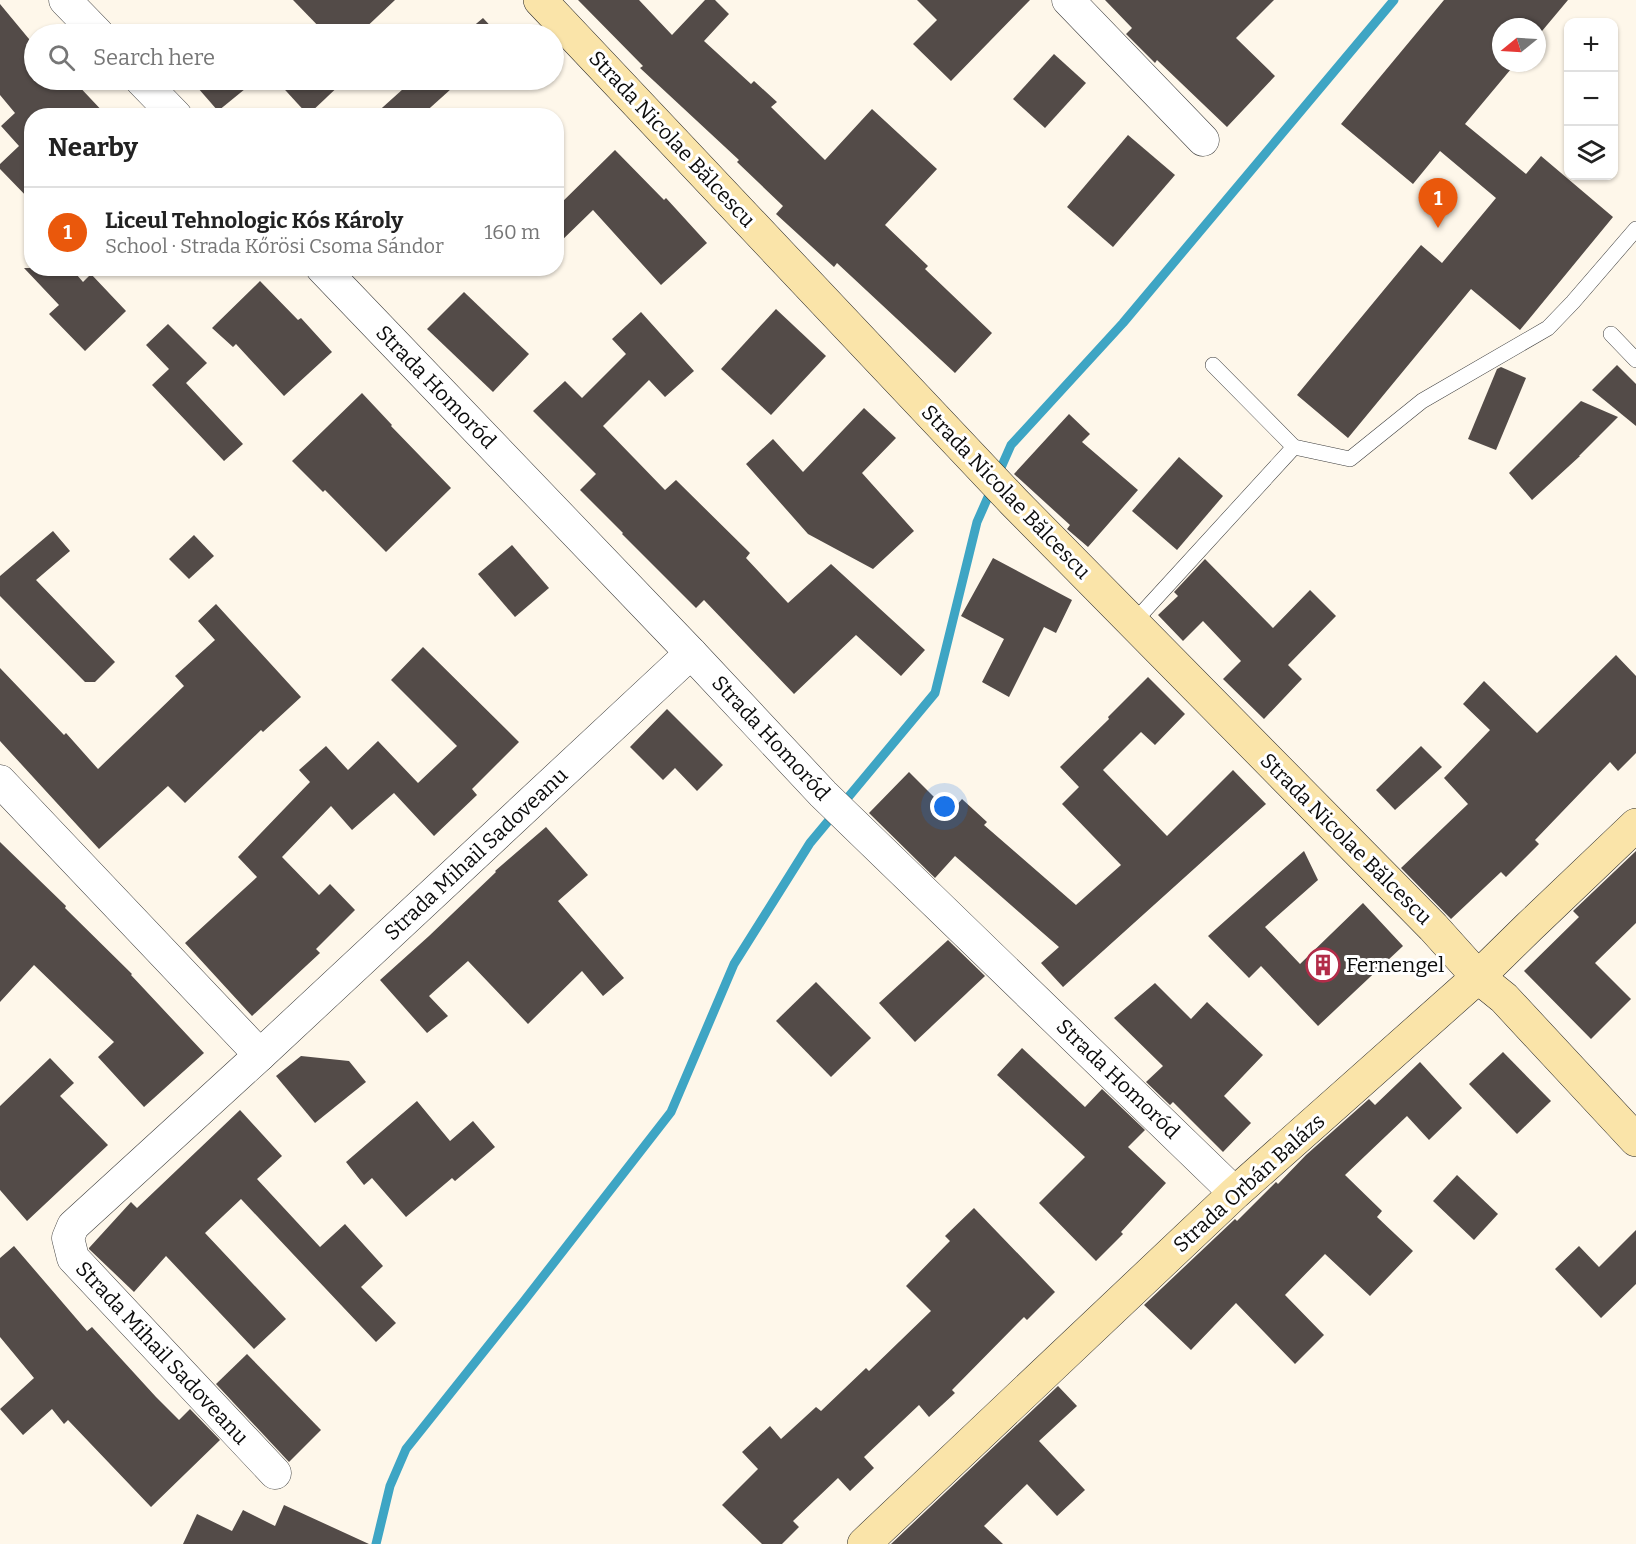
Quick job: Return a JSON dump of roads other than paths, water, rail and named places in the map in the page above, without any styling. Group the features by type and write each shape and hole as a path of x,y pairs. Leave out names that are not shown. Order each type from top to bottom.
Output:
{"main road":[{"name":"Strada Nicolae Bălcescu","path":"540,0 563,24"},
{"name":"Strada Nicolae Bălcescu","path":"564,25 1014,502 1433,927 1478,977 1504,998 1636,1140"},
{"name":"Strada Orbán Balázs","path":"864,1544 1235,1193 1478,977 1636,825"}],"street":[{"path":"65,0 88,24"},
{"path":"1068,0 1203,140"},
{"path":"151,90 168,108"},
{"name":"Strada Homoród","path":"330,276 823,794 1235,1193"},
{"name":"Strada Mihail Sadoveanu","path":"275,1473 73,1258 68,1238 73,1226 691,653"},
{"path":"0,781 260,1055"}],"lane":[{"path":"1214,365 1294,447 1350,459 1422,401 1548,328 1636,229"},
{"path":"1611,334 1636,360"},
{"path":"1133,623 1294,447"}],"waterway":[{"path":"376,1544 390,1486 406,1449 671,1112 734,964 810,843 935,693 977,522 1011,445 1123,323 1394,0"}],"place":[{"name":"Liceul Tehnologic Kós Károly","path":"1438,228"},
{"name":"Fernengel","path":"1323,965"}]}
